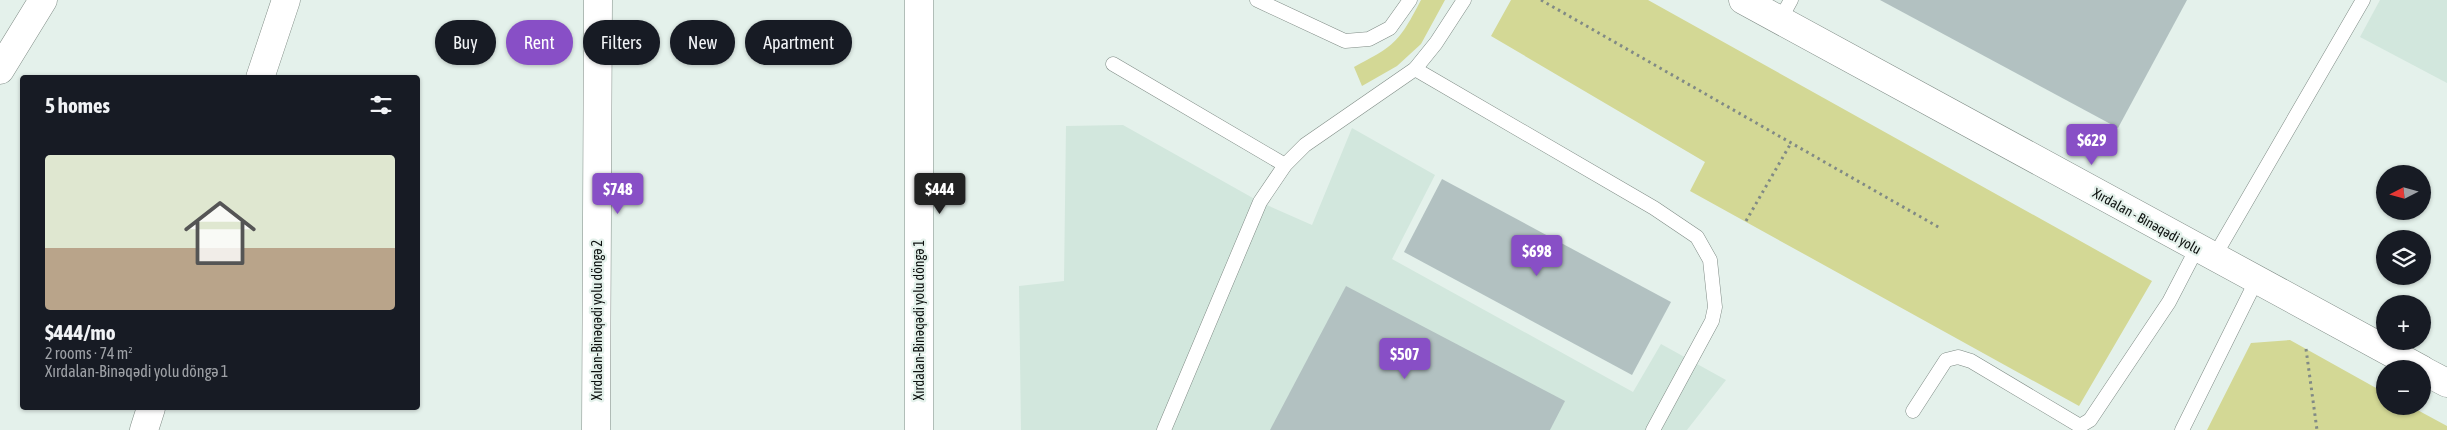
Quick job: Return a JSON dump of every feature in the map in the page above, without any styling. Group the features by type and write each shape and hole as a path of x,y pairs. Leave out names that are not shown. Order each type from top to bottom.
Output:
{"street":[{"path":"261,75 286,0"},
{"name":"Xırdalan-Binəqədi yolu döngə 2","path":"596,430 598,0"},
{"name":"Xırdalan-Binəqədi yolu döngə 1","path":"919,430 920,0"},
{"name":"Xırdalan - Binəqədi yolu","path":"1743,0 1786,10 2206,253 2405,360"},
{"path":"0,70 40,1"},
{"name":"Xırdalan - Binəqədi yolu","path":"2431,374 2447,383"},
{"path":"144,430 150,410"}],"lane":[{"path":"1256,0 1345,41 1369,39 1390,28 1410,0"},
{"path":"1164,430 1260,202 1285,165 1305,145 1415,69 1436,44 1464,0"},
{"path":"1914,411 1946,360 1958,357 1970,361 2080,426 2090,420 2169,302 2206,253 2363,0"},
{"path":"1113,64 1285,165"},
{"path":"1415,69 1654,208 1697,237 1710,260 1715,306 1712,321 1653,430"},
{"path":"2182,430 2256,281"}],"path":[{"path":"1541,0 1940,228"},
{"path":"1746,222 1791,143"},
{"path":"2306,349 2317,430"}],"shaded area":[{"path":"2380,0 2447,0 2447,83 2360,37"},
{"path":"1123,125 1260,202 1312,225 1352,128 1435,175 1392,259 1633,392 1661,344 1726,380 1687,430 1021,430 1019,286 1064,281 1066,126"}],"green space":[{"path":"1421,0 1445,0 1421,44 1397,66 1362,86 1354,67 1379,53 1395,41 1407,25"},
{"path":"1511,0 1648,0 2152,281 2079,406 1690,191 1705,162 1491,36"},
{"path":"2290,340 2376,388 2376,415 2427,415 2447,426 2447,430 2207,430 2251,343"}],"building":[{"path":"1880,0 2187,0 2118,128"},
{"path":"1442,179 1671,302 1632,375 1404,252"},
{"path":"1346,286 1565,401 1550,430 1270,430"}]}
